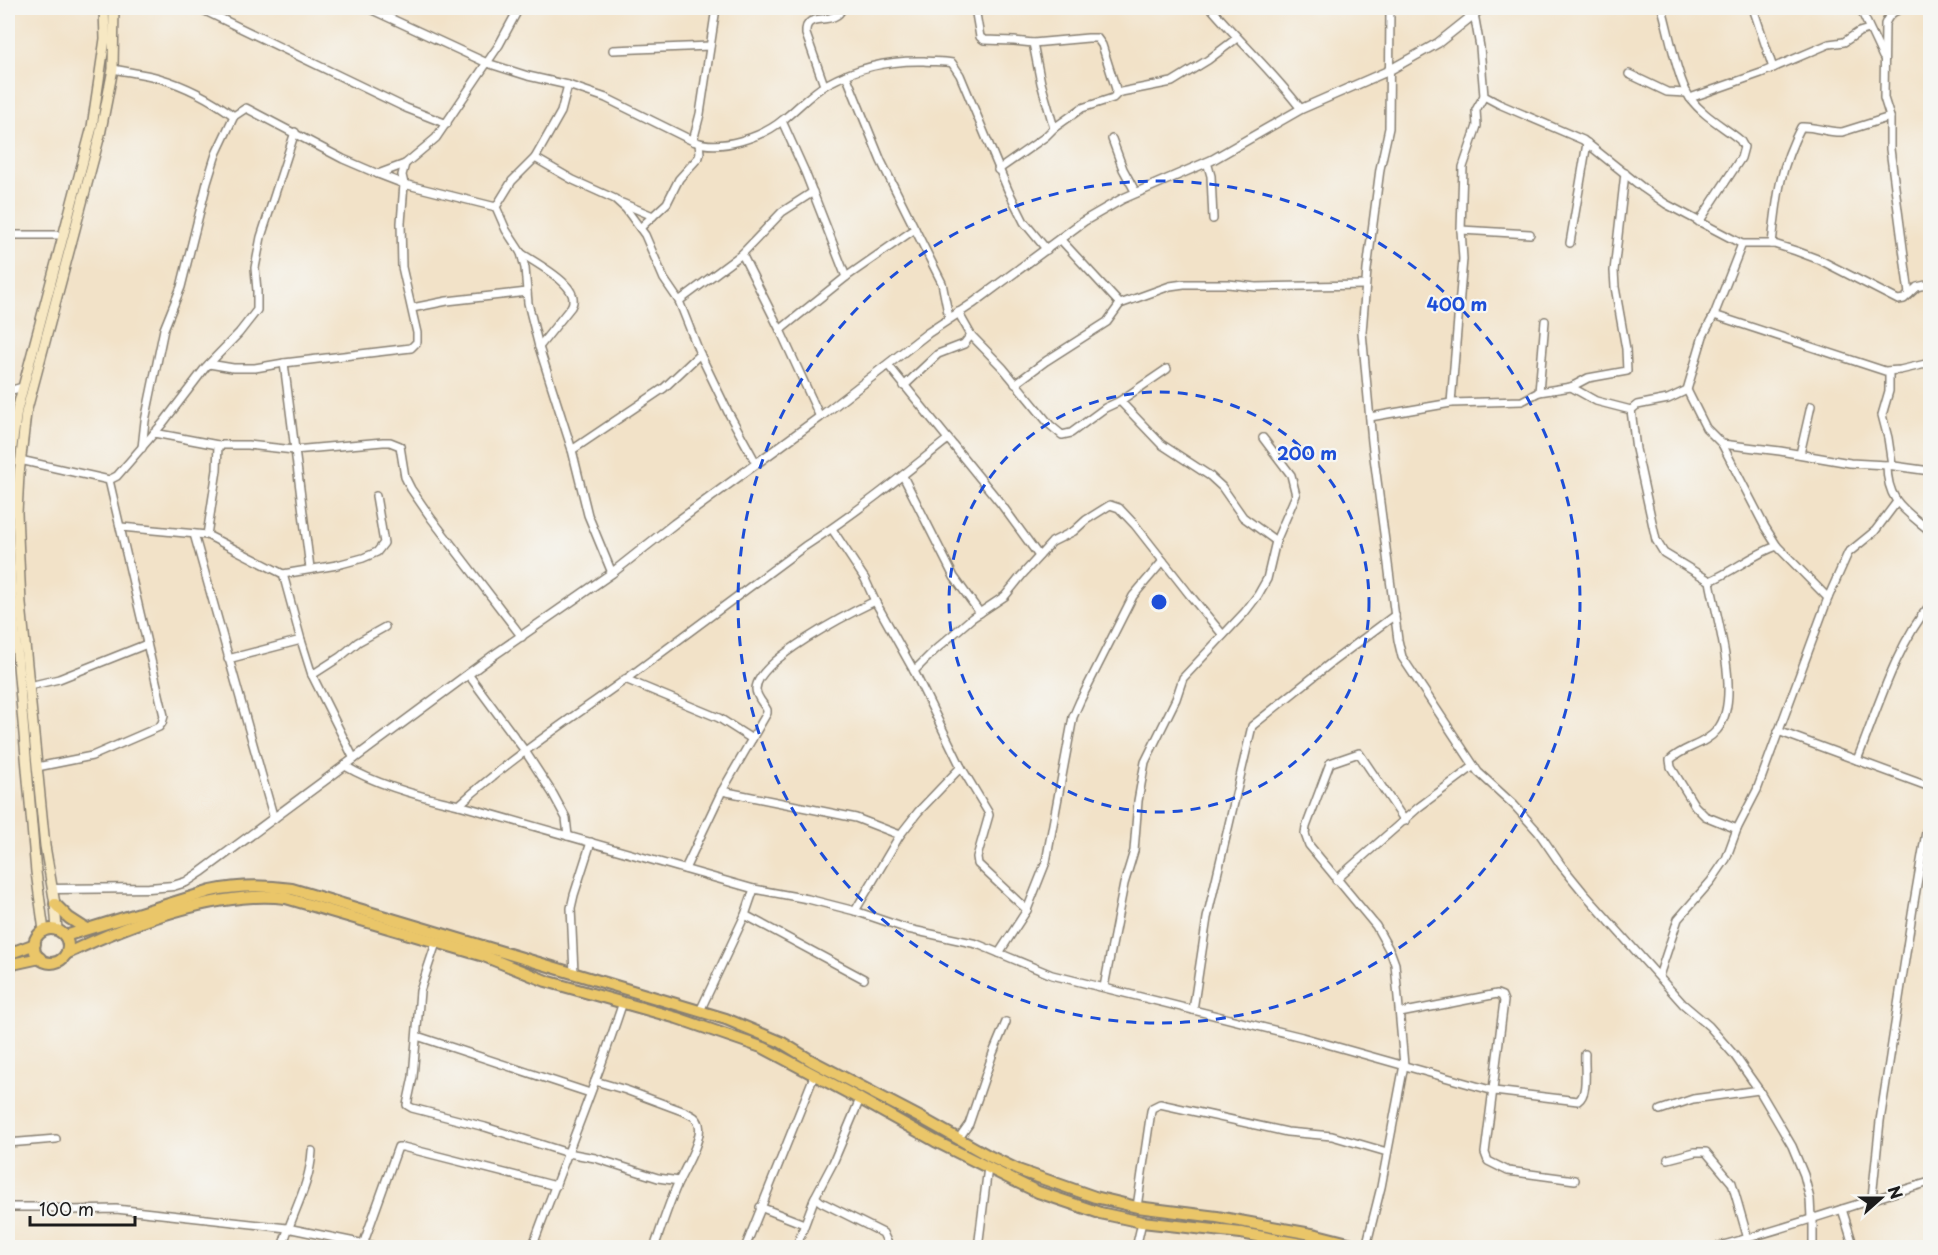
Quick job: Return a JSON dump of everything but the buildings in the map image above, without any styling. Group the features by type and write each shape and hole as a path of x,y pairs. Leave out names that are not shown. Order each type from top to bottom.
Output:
{"main road":[{"path":"44,931 36,872 12,596 8,520 9,459 17,410 86,153 98,92 105,39 104,8"},
{"path":"66,954 68,945 61,933 45,846 21,604 18,532 20,460 26,412 93,167 113,69 114,8"},
{"path":"44,931 61,933 86,929 232,886 276,887 305,892 660,1001 726,1019 781,1042 812,1061 1018,1170 1095,1197 1137,1207 1217,1217 1317,1235 1367,1247"},
{"path":"44,931 36,939 37,954 51,963 103,936 180,910 237,897 261,895 302,902 484,956 546,981 686,1021 764,1048 935,1141 1038,1192 1100,1213 1142,1222 1241,1233 1302,1246 1324,1248"},
{"path":"55,904 69,918 86,929"},
{"path":"8,954 35,944"},
{"path":"8,965 40,958"}],"street":[{"path":"199,8 406,108 447,124"},
{"path":"368,8 487,63 606,98 696,142 711,146 727,145 762,132 782,121 824,85 876,64 900,61 952,63 960,75 998,170 1024,222 1047,250"},
{"path":"378,174 405,164 436,138 487,63 519,8"},
{"path":"640,228 667,203 679,179 699,157 696,142 716,8"},
{"path":"824,85 806,34 806,27 814,20 834,18 840,14 842,8"},
{"path":"975,8 981,37 984,40 1014,40 1033,43 1097,38 1102,45 1116,93"},
{"path":"1211,8 1282,84 1301,109"},
{"path":"1390,8 1389,128 1380,169 1365,285 1362,332 1370,417 1402,657 1474,766 1533,826 1583,892 1683,1004 1708,1026 1735,1056 1759,1090 1779,1122 1804,1175 1810,1198 1813,1248"},
{"path":"1662,8 1688,95 1702,112 1740,140 1744,147 1741,158 1699,222"},
{"path":"1753,8 1773,68"},
{"path":"1860,8 1884,59"},
{"path":"1904,8 1888,16 1885,24 1884,98 1890,117 1890,149 1909,294"},
{"path":"53,889 149,888 173,886 186,882 507,645 522,637 612,573 949,318 1061,240 1074,228 1098,212 1136,193 1207,162 1301,109 1388,71 1438,43 1477,9"},
{"path":"1451,403 1463,259 1461,230 1463,167 1477,126 1476,110 1484,96 1477,9"},
{"path":"1629,74 1667,92 1688,95 1773,68 1829,44 1844,42 1869,28"},
{"path":"998,170 1082,108 1113,98 1116,93 1172,82 1208,60 1237,38"},
{"path":"1033,43 1041,83 1054,128"},
{"path":"613,50 710,46"},
{"path":"113,69 157,77 214,100 234,116"},
{"path":"846,75 880,161 942,283 949,318"},
{"path":"496,207 512,181 535,158 561,112 568,85"},
{"path":"1484,96 1587,143 1666,204 1742,244 1772,244 1797,251 1820,260 1899,300 1904,299 1917,287 1930,284"},
{"path":"142,448 144,421 164,329 181,287 216,154 234,116 246,108 343,159 378,174 404,184 496,207"},
{"path":"1772,244 1783,167 1801,126 1835,133 1890,117"},
{"path":"782,121 846,277"},
{"path":"20,460 109,480 117,476 209,364 239,333 257,310 255,268 261,237 294,132"},
{"path":"1112,138 1123,169 1136,193"},
{"path":"1570,243 1587,143"},
{"path":"535,158 573,180 653,216"},
{"path":"1207,162 1211,176 1213,219"},
{"path":"209,364 233,368 255,368 411,348 417,342 401,256 404,184 402,176 405,164"},
{"path":"1370,417 1451,403 1522,401 1539,392 1571,387 1588,378 1627,371 1623,325 1614,271 1625,173"},
{"path":"679,302 742,254 782,212 813,192"},
{"path":"615,199 626,209 645,236 664,279 679,302 700,354 728,412 756,463"},
{"path":"496,207 503,224 521,253 539,347 572,450 588,515 612,573"},
{"path":"780,330 846,277 915,229"},
{"path":"1461,230 1530,234"},
{"path":"8,235 63,235"},
{"path":"1061,240 1120,304"},
{"path":"1742,244 1714,315 1703,336 1687,390 1706,428 1722,444 1777,546 1828,598"},
{"path":"521,253 567,285 574,297 571,307 539,347"},
{"path":"742,254 820,417"},
{"path":"1015,384 1107,322 1120,304 1170,286 1184,284 1228,284 1256,287 1365,285"},
{"path":"412,308 447,301 527,292"},
{"path":"958,312 971,334 1003,368 1050,425 1062,435 1071,433 1105,408 1120,401 1167,369"},
{"path":"1714,315 1889,370 1900,370 1930,363"},
{"path":"1539,392 1545,321"},
{"path":"904,386 938,354 964,344 971,334"},
{"path":"572,450 664,388 700,354"},
{"path":"284,363 310,568"},
{"path":"888,365 1001,504 1039,556"},
{"path":"1889,370 1889,391 1882,415 1888,438 1890,465 1888,481 1896,503 1930,531"},
{"path":"8,391 23,387"},
{"path":"1571,387 1596,401 1631,410"},
{"path":"1631,410 1637,405 1668,399 1687,390"},
{"path":"1120,401 1161,444 1210,476 1222,487 1243,517 1276,541"},
{"path":"1800,454 1811,405"},
{"path":"1631,410 1636,449 1656,540 1664,553 1710,581 1728,678 1726,712 1719,728 1712,735 1676,754 1670,760 1671,767 1695,806 1705,816 1737,829"},
{"path":"154,433 218,445 248,445 294,450 383,442 398,444 405,477 411,489 522,637"},
{"path":"459,806 489,778 832,529 903,476 948,438"},
{"path":"1104,987 1124,884 1134,851 1138,801 1145,762 1176,699 1183,678 1258,595 1267,579 1276,541 1296,495 1291,476 1283,462 1263,438"},
{"path":"1722,444 1850,463 1890,465 1930,471"},
{"path":"207,535 217,470 218,445"},
{"path":"903,476 954,577 980,613"},
{"path":"37,767 92,756 159,727 164,716 109,480"},
{"path":"121,528 207,535 283,574 337,565 377,552 384,543 376,496"},
{"path":"1659,976 1678,919 1711,881 1726,859 1737,829 1757,790 1828,598 1848,553 1875,531 1896,503"},
{"path":"914,671 942,644 1005,596 1052,542 1074,531 1086,520 1107,507 1114,505 1135,525 1223,635"},
{"path":"832,529 865,579 962,767 987,808 989,815 976,861 1027,910"},
{"path":"194,534 274,819"},
{"path":"1710,581 1730,573 1761,551 1777,546"},
{"path":"999,953 1027,910 1046,862 1073,717 1133,596 1163,561"},
{"path":"283,574 312,675 354,759"},
{"path":"685,869 722,791 767,710 756,692 765,670 835,621 875,601"},
{"path":"1857,760 1895,663 1921,616 1930,605"},
{"path":"1192,1010 1207,918 1252,726 1316,674 1395,615"},
{"path":"312,675 358,642 385,627"},
{"path":"228,659 301,640"},
{"path":"29,686 59,679 147,644"},
{"path":"468,674 525,751 562,809 566,818 568,836"},
{"path":"625,679 674,701 711,714 752,739"},
{"path":"1778,731 1930,787"},
{"path":"1367,1247 1404,1065 1398,981 1392,953 1376,926 1336,880 1309,845 1305,834 1330,763 1359,753 1405,821"},
{"path":"345,766 359,774 427,798 754,889 808,899 855,911 908,929 977,944 1053,975 1230,1018 1494,1091 1578,1101 1582,1099 1585,1092 1585,1054"},
{"path":"1336,880 1419,807 1474,766"},
{"path":"855,911 900,835 939,789 962,767"},
{"path":"722,791 856,818 900,835"},
{"path":"1872,1198 1880,1121 1913,908 1930,819"},
{"path":"574,973 571,908 591,842"},
{"path":"700,1011 745,915 754,889"},
{"path":"745,915 864,979"},
{"path":"436,943 420,991 417,1036 407,1105 658,1178 679,1181"},
{"path":"1400,1013 1497,994 1502,996 1504,1001 1485,1153 1488,1161 1508,1171 1575,1180"},
{"path":"532,1248 583,1118 623,1002"},
{"path":"959,1138 969,1124 1006,1022"},
{"path":"417,1036 590,1093"},
{"path":"745,1248 814,1076"},
{"path":"595,1081 685,1112 699,1122 693,1152 679,1181 654,1248"},
{"path":"1660,1110 1694,1099 1759,1090"},
{"path":"796,1248 815,1197 833,1163 860,1099"},
{"path":"1137,1207 1150,1111 1160,1104 1287,1132 1332,1136 1388,1152"},
{"path":"8,1143 56,1139"},
{"path":"364,1242 398,1147 556,1186"},
{"path":"282,1248 287,1228 311,1168 312,1151"},
{"path":"1668,1159 1695,1152 1706,1152 1711,1157 1732,1184 1748,1239"},
{"path":"978,1248 988,1167"},
{"path":"1712,1248 1748,1239 1872,1198 1930,1182"},
{"path":"815,1197 883,1233 890,1248"},
{"path":"8,1207 46,1207 71,1210 117,1209 287,1228 380,1247"},
{"path":"760,1207 804,1224"},
{"path":"1842,1209 1854,1248"},
{"path":"1136,1248 1142,1222"}]}
